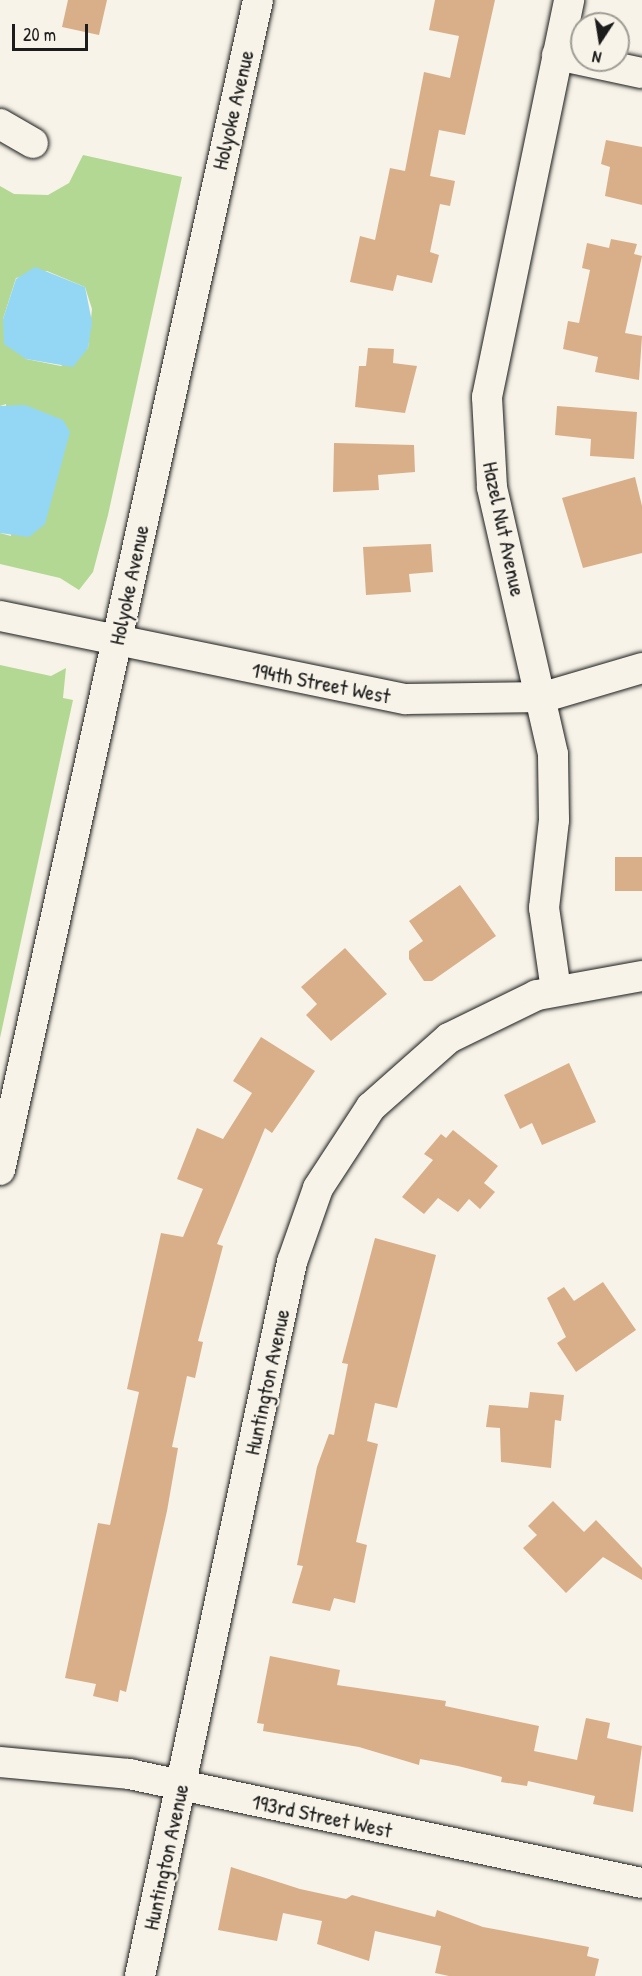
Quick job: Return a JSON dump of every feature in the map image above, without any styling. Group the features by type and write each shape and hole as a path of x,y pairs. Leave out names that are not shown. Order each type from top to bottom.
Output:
{"street":[{"name":"Holyoke Avenue","path":"0,1170 258,0"},
{"name":"Hazel Nut Avenue","path":"556,990 545,928 555,800 543,697 492,487 487,397 569,0"},
{"path":"557,55 642,74"},
{"path":"0,124 33,143"},
{"name":"194th Street West","path":"0,616 117,639 371,695 443,702 543,697 642,668"},
{"name":"Huntington Avenue","path":"140,1976 292,1262 318,1188 359,1122 418,1061 483,1018 556,990 642,976"},
{"name":"193rd Street West","path":"0,1762 108,1771 642,1883"}],"green space":[{"path":"83,155 182,177 108,515 93,572 79,590 60,578 0,564 0,533 11,536 6,404 0,406 0,186 14,194 48,195 69,183","holes":["47,271 85,287 92,309 88,348 61,366 26,359 3,319 16,278"]},
{"path":"0,665 51,676 66,668 63,698 73,700 0,1038"}],"water":[{"path":"35,267 85,287 92,322 88,348 73,367 26,359 4,344 3,319 16,279"},
{"path":"25,405 63,420 70,432 45,524 29,537 0,533 0,406"}],"building":[{"path":"68,0 107,0 99,35 62,27"},
{"path":"435,0 495,0 465,135 439,130 430,176 455,181 450,206 440,204 430,252 439,255 432,283 397,275 393,291 350,282 360,236 375,240 390,168 405,171 424,72 450,78 459,36 429,30"},
{"path":"606,140 642,147 642,205 605,196 610,167 601,164"},
{"path":"611,239 637,244 634,254 642,256 625,333 642,336 639,380 595,372 598,357 563,349 568,321 579,323 590,270 582,268 587,243 609,248"},
{"path":"368,348 394,349 393,363 417,366 405,413 355,407 359,366 366,366"},
{"path":"557,406 637,412 634,459 590,456 591,439 555,435"},
{"path":"334,443 414,445 415,472 378,475 379,490 333,492"},
{"path":"635,477 642,506 642,553 583,568 562,498"},
{"path":"431,544 433,572 409,574 411,592 366,595 363,547"},
{"path":"615,857 642,857 642,891 615,891"},
{"path":"460,885 496,936 432,981 424,981 409,959 409,951 423,941 409,921"},
{"path":"345,948 387,994 331,1041 306,1015 317,1004 301,987"},
{"path":"261,1037 315,1071 272,1133 265,1128 217,1244 223,1246 198,1341 203,1342 195,1378 187,1376 172,1447 178,1448 167,1511 126,1692 120,1690 118,1702 93,1696 96,1684 65,1678 98,1523 110,1525 139,1392 127,1389 161,1233 183,1237 203,1189 177,1179 197,1128 223,1139 252,1093 233,1081"},
{"path":"569,1063 596,1122 542,1145 532,1123 520,1129 504,1095"},
{"path":"453,1130 498,1166 484,1183 495,1192 480,1209 469,1199 458,1212 438,1198 424,1214 402,1197 433,1160 424,1154 441,1134 446,1138"},
{"path":"375,1238 436,1255 397,1408 375,1403 367,1441 378,1444 356,1542 367,1545 355,1603 334,1598 330,1611 292,1603 303,1566 297,1565 317,1467 329,1434 334,1435 348,1364 342,1363"},
{"path":"603,1282 636,1330 576,1372 557,1343 566,1337 547,1298 564,1287 574,1301"},
{"path":"530,1392 564,1395 561,1421 555,1420 551,1468 501,1462 500,1428 486,1427 489,1405 528,1408"},
{"path":"553,1501 584,1532 596,1520 642,1568 642,1580 603,1557 566,1593 523,1548 537,1535 528,1526"},
{"path":"270,1656 340,1670 337,1685 446,1701 445,1706 539,1726 534,1751 577,1760 586,1718 610,1723 607,1738 642,1746 633,1812 593,1804 595,1796 528,1781 527,1786 501,1782 502,1777 458,1766 420,1759 419,1765 359,1747 263,1731 264,1724 257,1723"},
{"path":"231,1867 300,1889 346,1899 352,1895 435,1917 437,1910 483,1927 589,1947 587,1956 599,1959 595,1976 449,1976 435,1973 441,1946 375,1931 369,1961 317,1944 322,1921 283,1913 277,1941 218,1930"}]}
